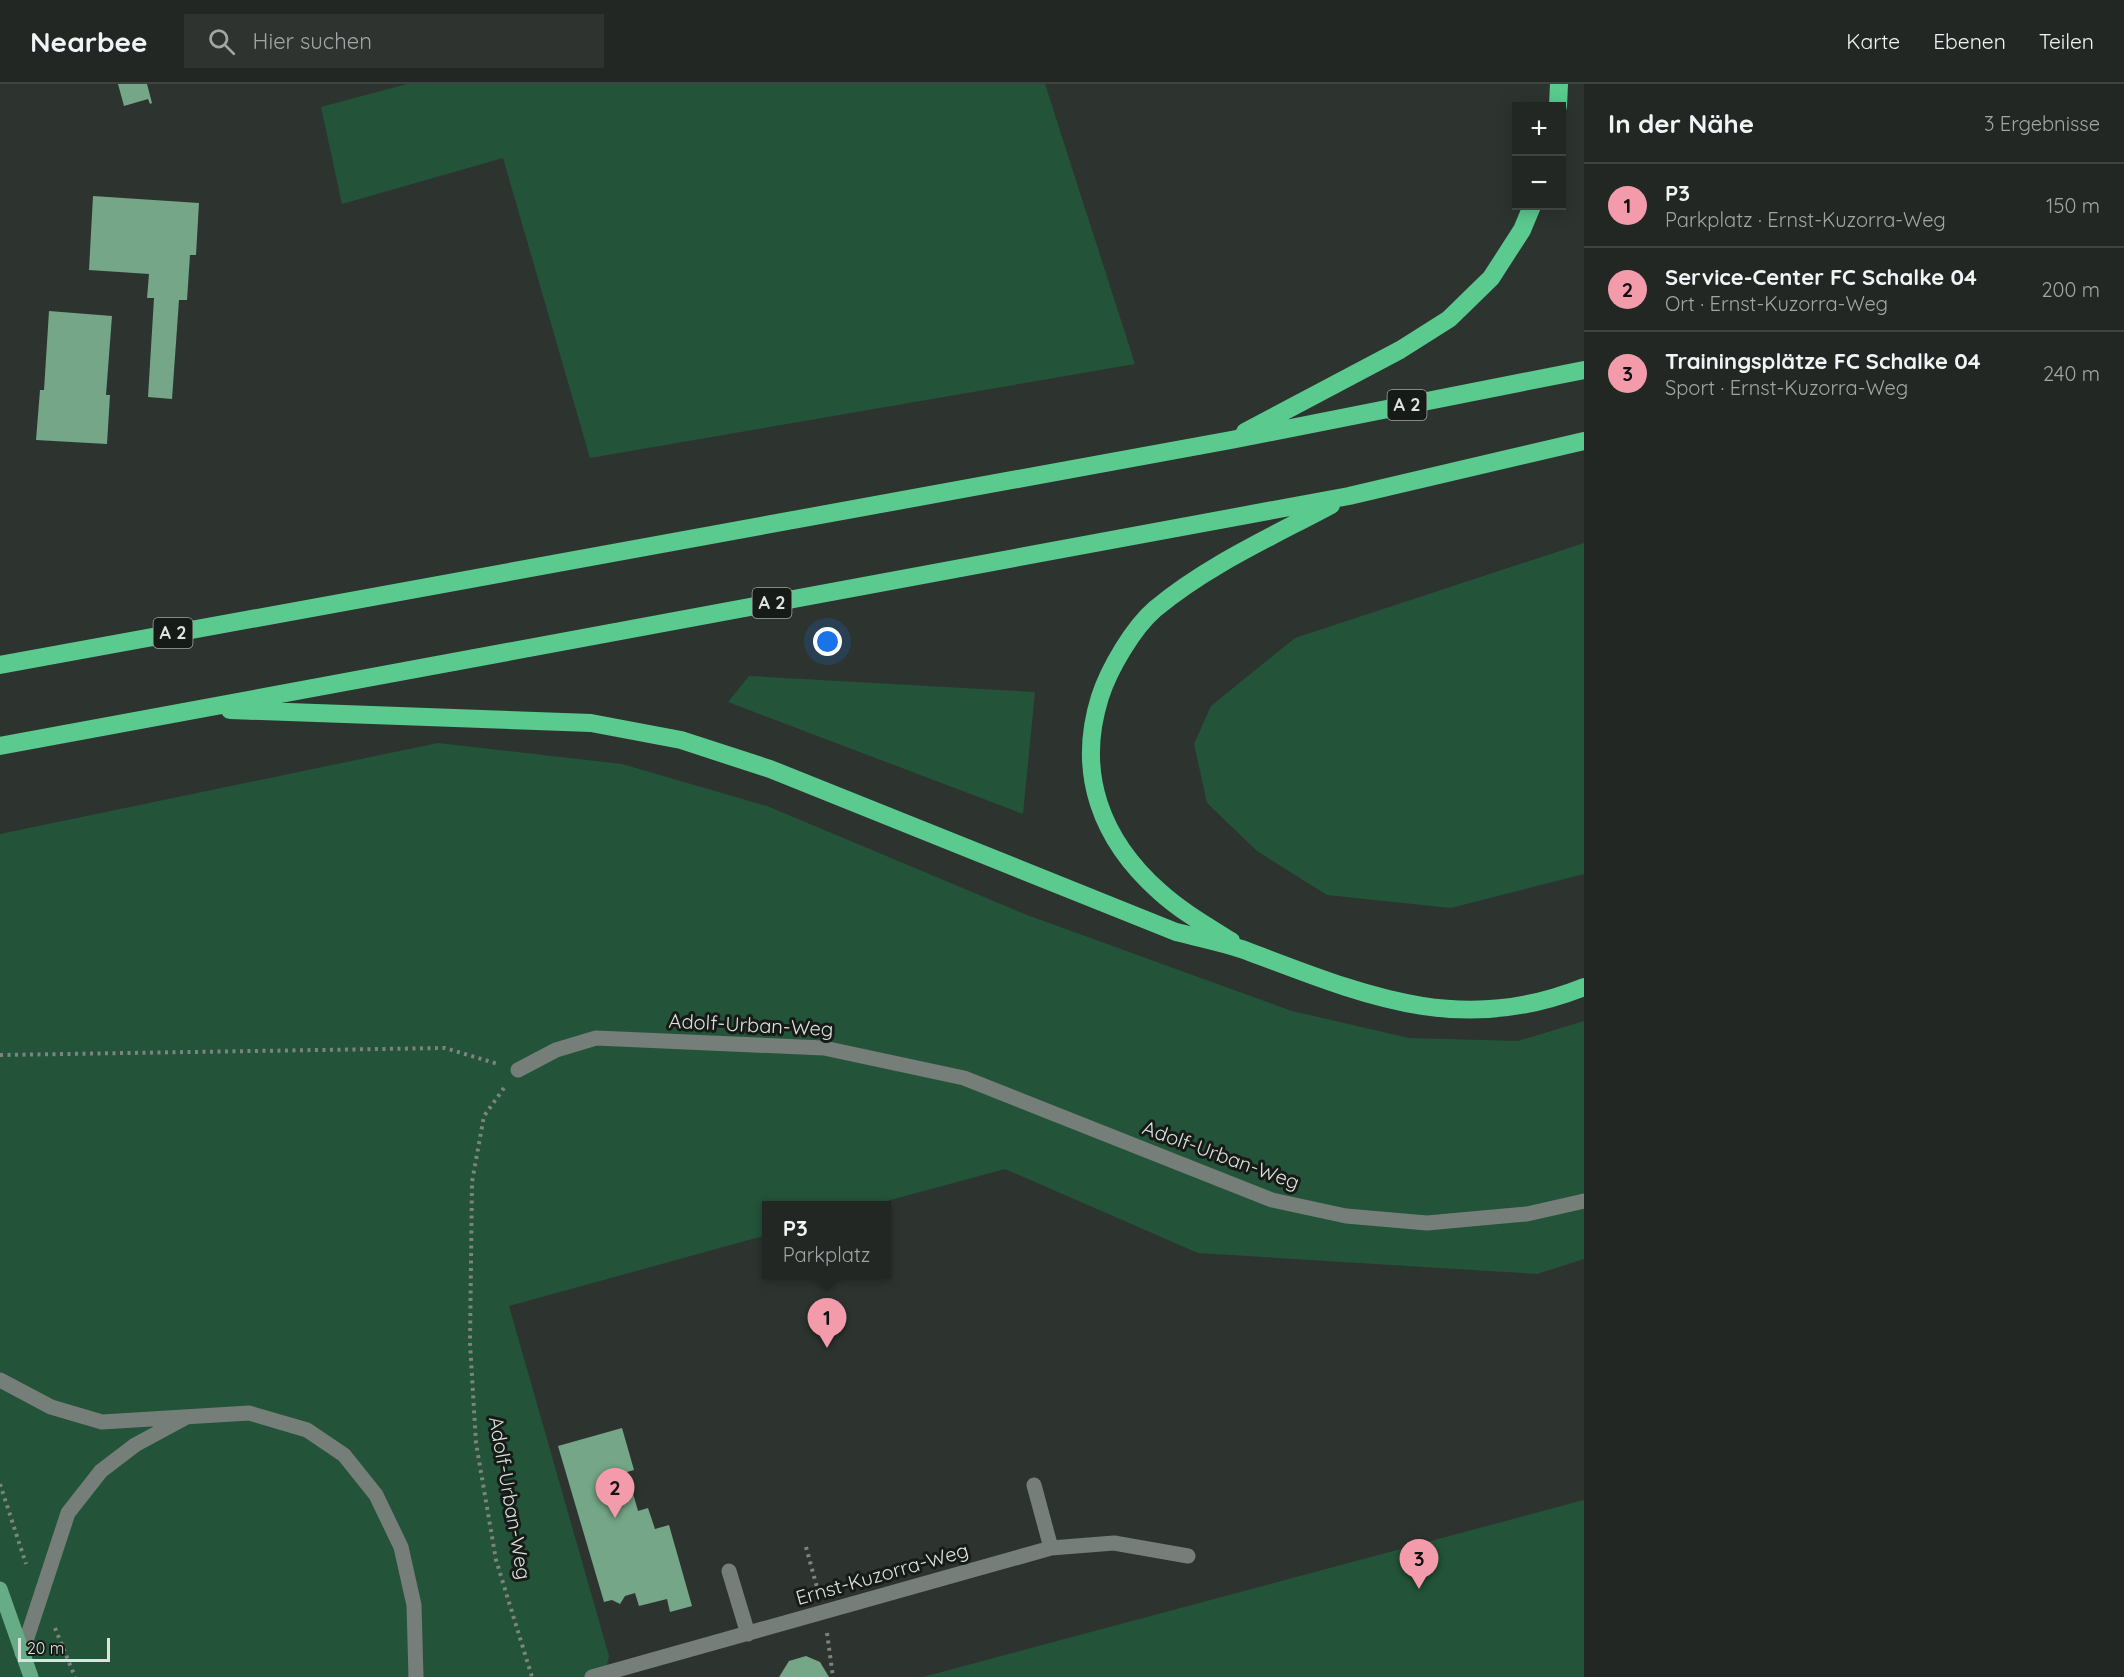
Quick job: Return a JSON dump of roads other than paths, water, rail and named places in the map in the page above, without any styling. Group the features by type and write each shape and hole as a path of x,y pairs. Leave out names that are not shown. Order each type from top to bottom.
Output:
{"highway":[{"path":"1558,102 1559,84"},
{"path":"1231,440 1400,350 1449,319 1491,278 1522,230 1530,210"},
{"name":"A 2","path":"0,664 1231,440 1584,370"},
{"name":"A 2","path":"0,746 195,708 1349,496 1584,441"},
{"path":"1245,950 1168,898 1133,865 1105,821 1089,770 1092,720 1105,681 1115,663 1153,611 1205,572 1349,496"},
{"path":"195,708 591,723 681,740 770,769 1176,932 1245,950 1357,992 1420,1007 1489,1009 1551,1000 1584,987"}],"main road":[{"path":"0,1589 30,1677"}],"street":[{"name":"Adolf-Urban-Weg","path":"518,1070 556,1050 596,1038 824,1048 964,1078 1272,1200 1346,1216 1427,1223 1527,1214 1584,1201"},
{"path":"0,1380 51,1407 102,1422 249,1413 307,1430 344,1455 376,1495 400,1547 414,1605 416,1677"},
{"path":"22,1653 68,1514 101,1471 135,1445 191,1416"},
{"path":"1034,1485 1051,1548"},
{"name":"Ernst-Kuzorra-Weg","path":"592,1677 1051,1548 1114,1543 1188,1556"},
{"path":"729,1571 748,1634"}],"place":[{"name":"P3","path":"827,1348"},
{"name":"Service-Center FC Schalke 04","path":"615,1518"},
{"name":"Trainingsplätze FC Schalke 04","path":"1419,1589"}]}
